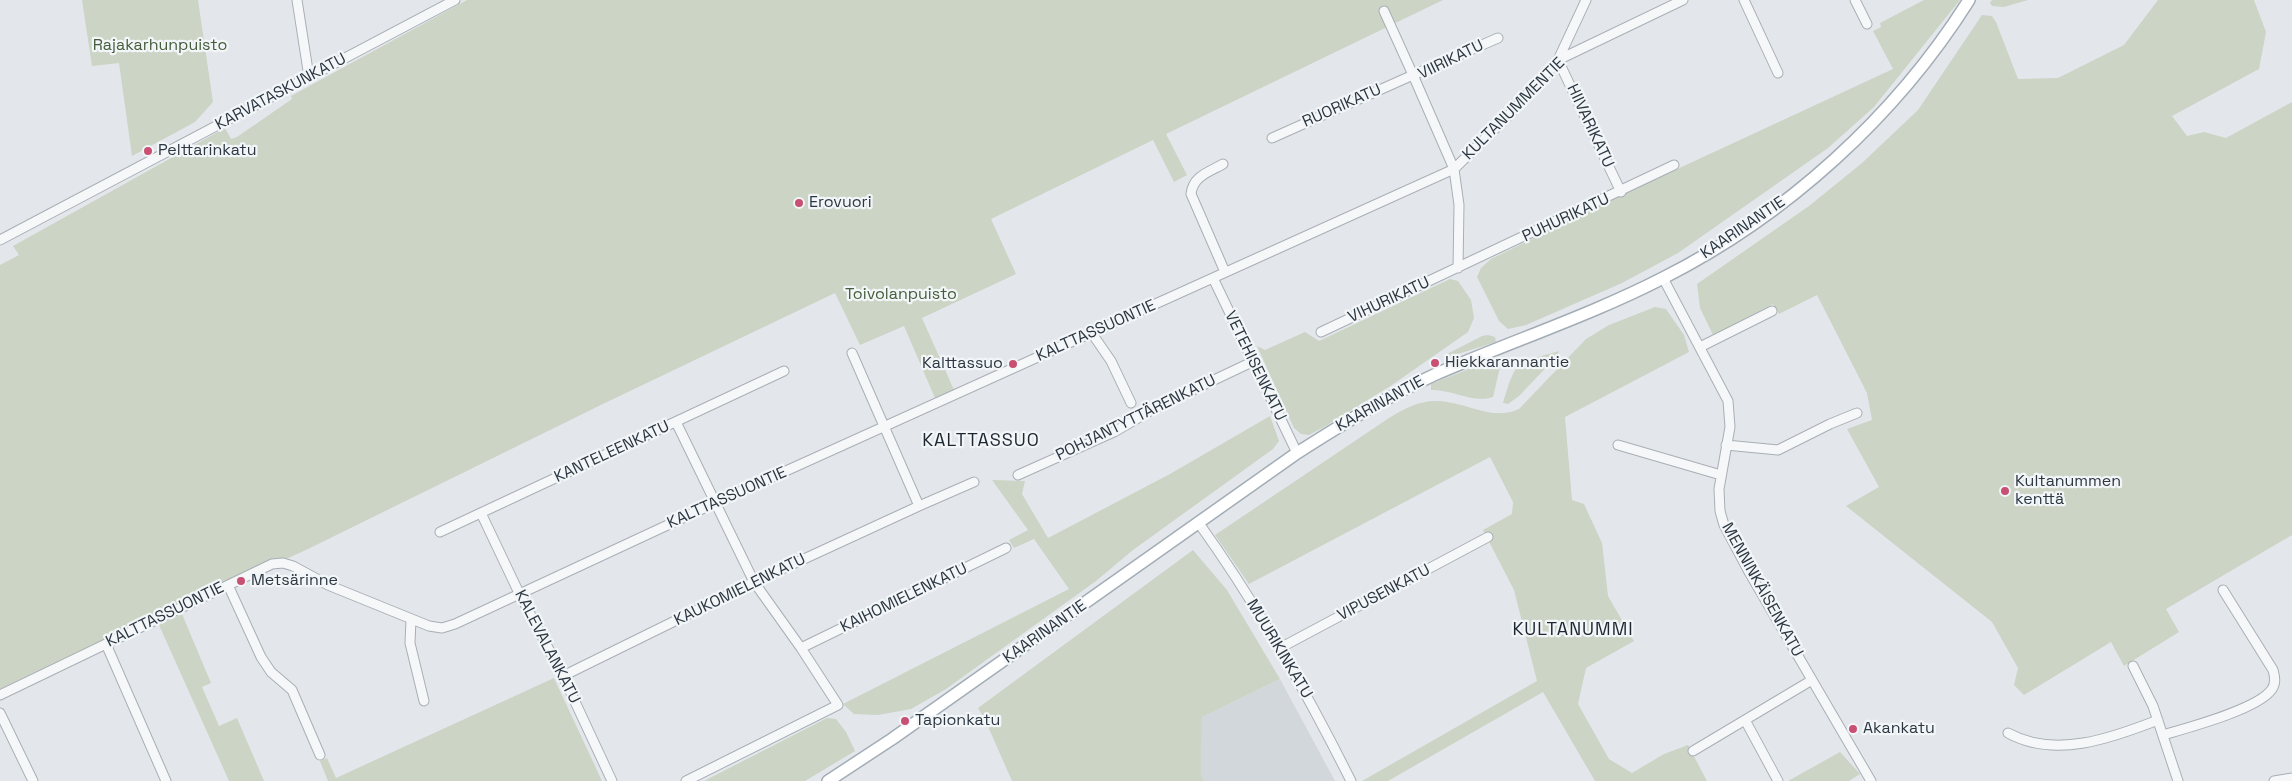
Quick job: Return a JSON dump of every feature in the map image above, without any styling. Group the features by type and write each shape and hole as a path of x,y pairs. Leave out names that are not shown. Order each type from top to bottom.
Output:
{"main road":[{"name":"KAARINANTIE","path":"828,781 1055,625 1297,453 1356,415 1433,376 1663,278 1752,225 1841,153 1906,86 1969,0"}],"street":[{"path":"297,0 309,77"},
{"name":"KARVATASKUNKATU","path":"0,240 455,0"},
{"path":"1558,60 1586,0"},
{"name":"KULTANUMMENTIE","path":"1454,169 1510,114 1558,60 1683,0"},
{"path":"1744,0 1778,73"},
{"path":"1855,0 1867,24"},
{"path":"1384,11 1413,75"},
{"name":"VIIRIKATU","path":"1454,169 1413,75 1498,38"},
{"name":"HIIVARIKATU","path":"1558,60 1621,192"},
{"name":"RUORIKATU","path":"1272,138 1413,75"},
{"path":"1223,164 1197,178 1192,185 1191,194 1225,272"},
{"name":"PUHURIKATU","path":"1458,268 1674,166"},
{"path":"1454,169 1459,205 1458,268"},
{"name":"KALTTASSUONTIE","path":"0,695 272,564 283,563 429,626 442,628 455,624 1091,332 1454,169"},
{"name":"VIHURIKATU","path":"1321,332 1458,268"},
{"name":"VETEHISENKATU","path":"1213,278 1297,453"},
{"name":"MENNINKÄISENKATU","path":"1663,278 1728,401 1730,421 1721,475 1719,504 1726,531 1871,781"},
{"path":"1700,347 1772,311"},
{"path":"1091,332 1111,361 1131,403"},
{"path":"852,354 886,427 919,506"},
{"name":"POHJANTYTTÄRENKATU","path":"1018,475 1114,432 1155,408 1254,361"},
{"name":"KANTELEENKATU","path":"440,532 784,371"},
{"path":"1726,445 1778,450 1857,413"},
{"path":"676,422 754,582 801,648 838,705 686,781"},
{"path":"1618,445 1721,475"},
{"name":"KAUKOMIELENKATU","path":"563,676 754,582 974,482"},
{"name":"KALEVALANKATU","path":"481,513 519,593 563,676 612,781"},
{"name":"MUURIKINKATU","path":"1198,522 1240,582 1280,648 1352,781"},
{"name":"VIPUSENKATU","path":"1280,648 1488,537"},
{"name":"KAIHOMIELENKATU","path":"801,648 1006,548"},
{"path":"228,585 261,657 271,672 292,690 320,755"},
{"path":"2163,735 2230,713 2264,696 2273,687 2275,679 2273,670 2223,590"},
{"path":"411,619 410,643 424,701"},
{"path":"106,644 166,781"},
{"path":"2133,666 2148,694 2178,781"},
{"path":"1692,751 1812,680"},
{"path":"0,713 33,781"},
{"path":"1745,720 1778,781"},
{"path":"2008,733 2036,744 2076,743 2107,738 2158,720"},
{"path":"2274,781 2292,778"}],"shaded area":[{"path":"1280,679 1335,781 1204,781 1201,775 1202,717"}],"green space":[{"name":"Rajakarhunpuisto","path":"82,0 198,0 213,102 195,122 132,156 119,63 92,66"},
{"name":"Toivolanpuisto","path":"467,0 1443,0 1166,134 1187,175 1174,182 1153,140 991,219 1016,274 922,318 954,390 935,398 904,326 860,345 835,293 607,402 308,549 0,690 0,265 19,255 13,246 225,128 231,139 237,137 292,99 291,96"},
{"path":"1924,0 1960,0 1874,107 1828,148 1678,253 1622,283 1526,325 1508,329 1499,321 1477,277 1481,268 1491,259 1632,190 1893,69 1873,31 1881,27 1880,23"},
{"path":"1992,0 2028,0 2004,7 1992,6 1990,3"},
{"path":"2158,0 2254,0 2266,32 2259,69 2172,116 2187,136 2204,132 2226,138 2292,102 2292,535 2166,609 2179,632 2124,666 2111,642 2024,695 2014,685 2018,668 1992,622 1846,506 1879,487 1847,429 1872,420 1867,393 1817,295 1779,314 1773,304 1713,335 1700,308 1697,284 1809,206 1862,163 1918,110 1982,15 1992,16 1996,22 2018,79 2058,78 2124,45"},
{"path":"1450,279 1458,281 1471,300 1474,318 1468,332 1392,385 1324,427 1309,435 1301,434 1294,428 1257,346 1265,350 1305,332 1319,341"},
{"path":"1655,307 1666,309 1684,335 1689,352 1565,417 1572,500 1584,504 1602,543 1608,596 1634,641 1586,668 1578,704 1609,759 1632,773 1664,754 1688,745 1707,781 1595,781 1543,692 1388,781 1362,781 1537,681 1514,590 1483,530 1512,514 1513,502 1490,457 1249,584 1215,535 1389,418 1411,406 1423,402 1436,401 1498,413 1519,409 1586,339 1609,325"},
{"path":"1482,336 1495,337 1496,342 1445,358 1447,354"},
{"path":"1559,351 1557,356 1519,396 1508,404 1503,403 1511,378 1520,365 1534,358"},
{"path":"1499,357 1501,363 1493,397 1478,399 1439,390 1431,390 1431,384"},
{"path":"1270,416 1279,441 1273,449 1133,550 1096,581 946,689 911,709 878,715 854,714 843,704 1069,589 1034,539 1014,548 1009,540 1028,530 992,480 1025,481 1022,494 1048,538 1170,474"},
{"path":"1193,550 1227,590 1280,679 1202,717 1201,775 1204,781 1012,781 978,708"},
{"path":"182,614 211,683 202,687 219,726 237,718 264,781 229,781 159,625"},
{"path":"554,678 602,781 328,781 320,761 327,758 336,778"},
{"path":"827,718 836,719 846,732 855,751 805,781 704,781"},
{"path":"1840,752 1860,774 1849,781 1788,781"}],"place":[{"name":"Pelttarinkatu","path":"148,151"},
{"name":"Erovuori","path":"799,203"},
{"name":"Hiekkarannantie","path":"1435,363"},
{"name":"Kalttassuo","path":"1013,364"},
{"name":"Kultanummen kenttä","path":"2005,491"},
{"name":"Metsärinne","path":"241,581"},
{"name":"Tapionkatu","path":"905,721"},
{"name":"Akankatu","path":"1853,729"}],"district":[{"name":"KALTTASSUO","path":"981,441"},
{"name":"KULTANUMMI","path":"1573,630"}]}
